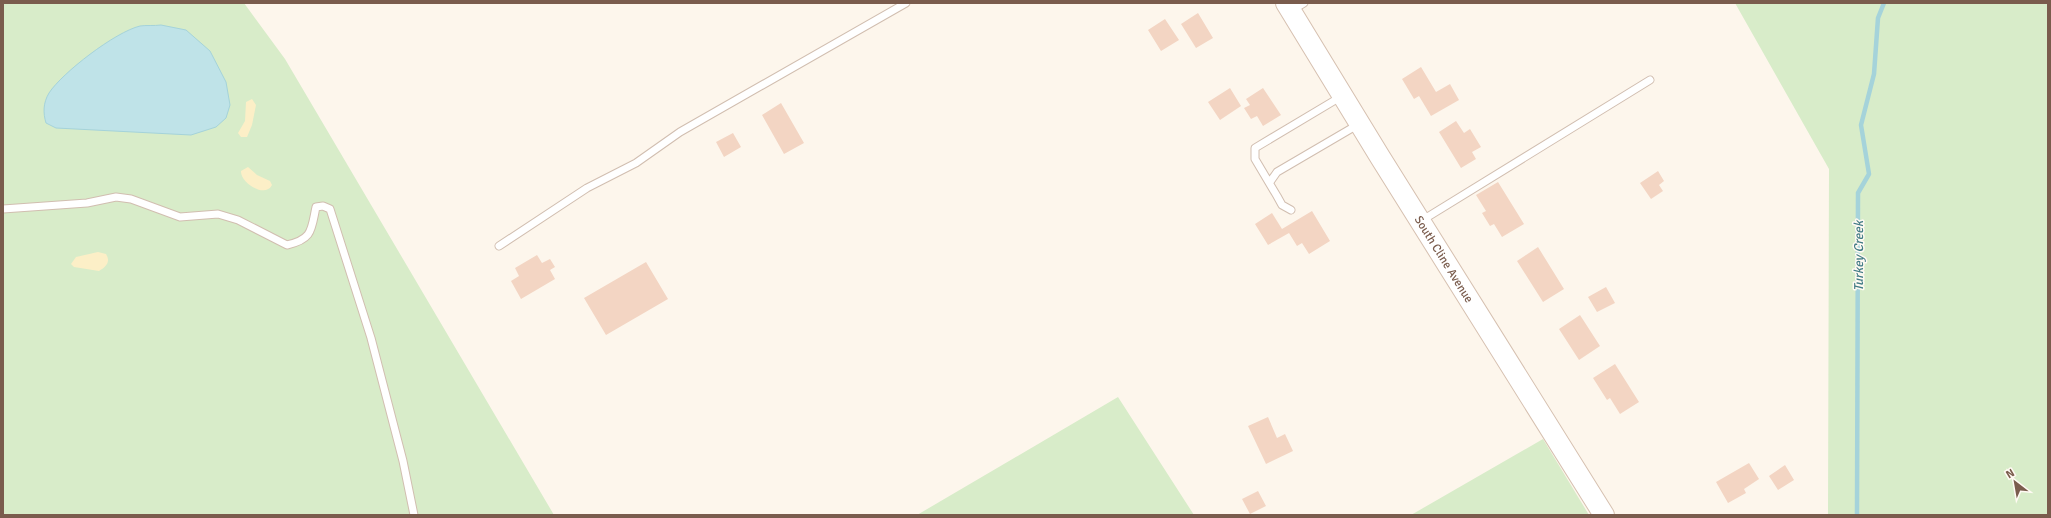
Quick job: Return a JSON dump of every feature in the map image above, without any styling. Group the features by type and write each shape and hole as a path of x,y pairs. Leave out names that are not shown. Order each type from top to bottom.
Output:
{"street":[{"name":"South Cline Avenue","path":"1293,6 1360,124 1604,515"}],"lane":[{"path":"500,246 587,188 636,162 680,132 906,3"},
{"path":"1420,222 1650,80"},
{"path":"1291,210 1282,205 1256,159 1255,148 1343,96"},
{"path":"1270,182 1277,172 1360,124"},
{"path":"3,209 87,202 116,197 131,199 180,217 218,214 238,220 287,245 301,242 307,237 314,226 316,207 323,206 330,209 371,338 403,461 414,515"}],"green space":[{"path":"3,3 244,3 285,59 554,515 3,515"},
{"path":"1735,3 2048,3 2048,515 1828,515 1829,169"},
{"path":"1118,397 1194,515 917,515"},
{"path":"1543,439 1589,515 1411,515"}],"sand":[{"path":"252,99 256,105 252,125 247,137 241,137 238,133 245,121 246,102"},
{"path":"248,167 257,175 270,181 272,185 269,189 259,190 244,180 241,171"},
{"path":"98,252 106,254 108,259 106,266 99,271 74,267 71,264 76,257"}],"water":[{"path":"161,25 186,30 210,51 226,82 230,105 226,118 216,127 191,135 56,128 46,123 44,108 46,100 49,93 65,75 90,54 117,36 140,26"}],"building":[{"path":"1198,13 1213,38 1196,48 1181,24"},
{"path":"1165,19 1179,40 1161,51 1148,30"},
{"path":"1421,67 1436,92 1450,84 1459,100 1431,116 1419,96 1414,99 1402,79"},
{"path":"1230,88 1241,106 1220,120 1208,102"},
{"path":"1263,88 1281,115 1263,126 1257,116 1251,119 1244,108 1250,105 1246,99"},
{"path":"781,103 804,143 784,154 762,115"},
{"path":"1456,121 1464,133 1470,129 1481,147 1472,152 1476,159 1461,168 1439,132"},
{"path":"733,133 741,147 724,157 716,142"},
{"path":"1658,171 1664,181 1659,185 1663,191 1651,199 1640,183"},
{"path":"1498,182 1524,224 1502,237 1494,224 1490,226 1482,213 1486,211 1476,195"},
{"path":"1312,211 1330,241 1309,254 1302,243 1297,246 1289,233 1268,245 1255,224 1272,213 1282,229"},
{"path":"1538,247 1564,289 1543,302 1517,261"},
{"path":"537,255 542,263 550,259 555,267 550,270 555,279 521,299 511,281 519,276 515,268"},
{"path":"646,262 668,299 606,335 584,298"},
{"path":"1606,287 1615,303 1597,312 1588,297"},
{"path":"1580,315 1600,346 1579,360 1559,329"},
{"path":"1615,364 1639,402 1620,414 1610,398 1607,400 1593,378"},
{"path":"1268,417 1277,438 1285,434 1293,451 1266,464 1248,426"},
{"path":"1749,463 1759,479 1744,489 1746,493 1728,503 1716,482"},
{"path":"1785,465 1794,480 1778,490 1769,476"},
{"path":"1258,491 1266,506 1250,514 1242,499"}],"waterway":[{"name":"Turkey Creek","path":"1857,515 1858,193 1869,174 1861,125 1874,74 1878,18 1884,3"}]}
